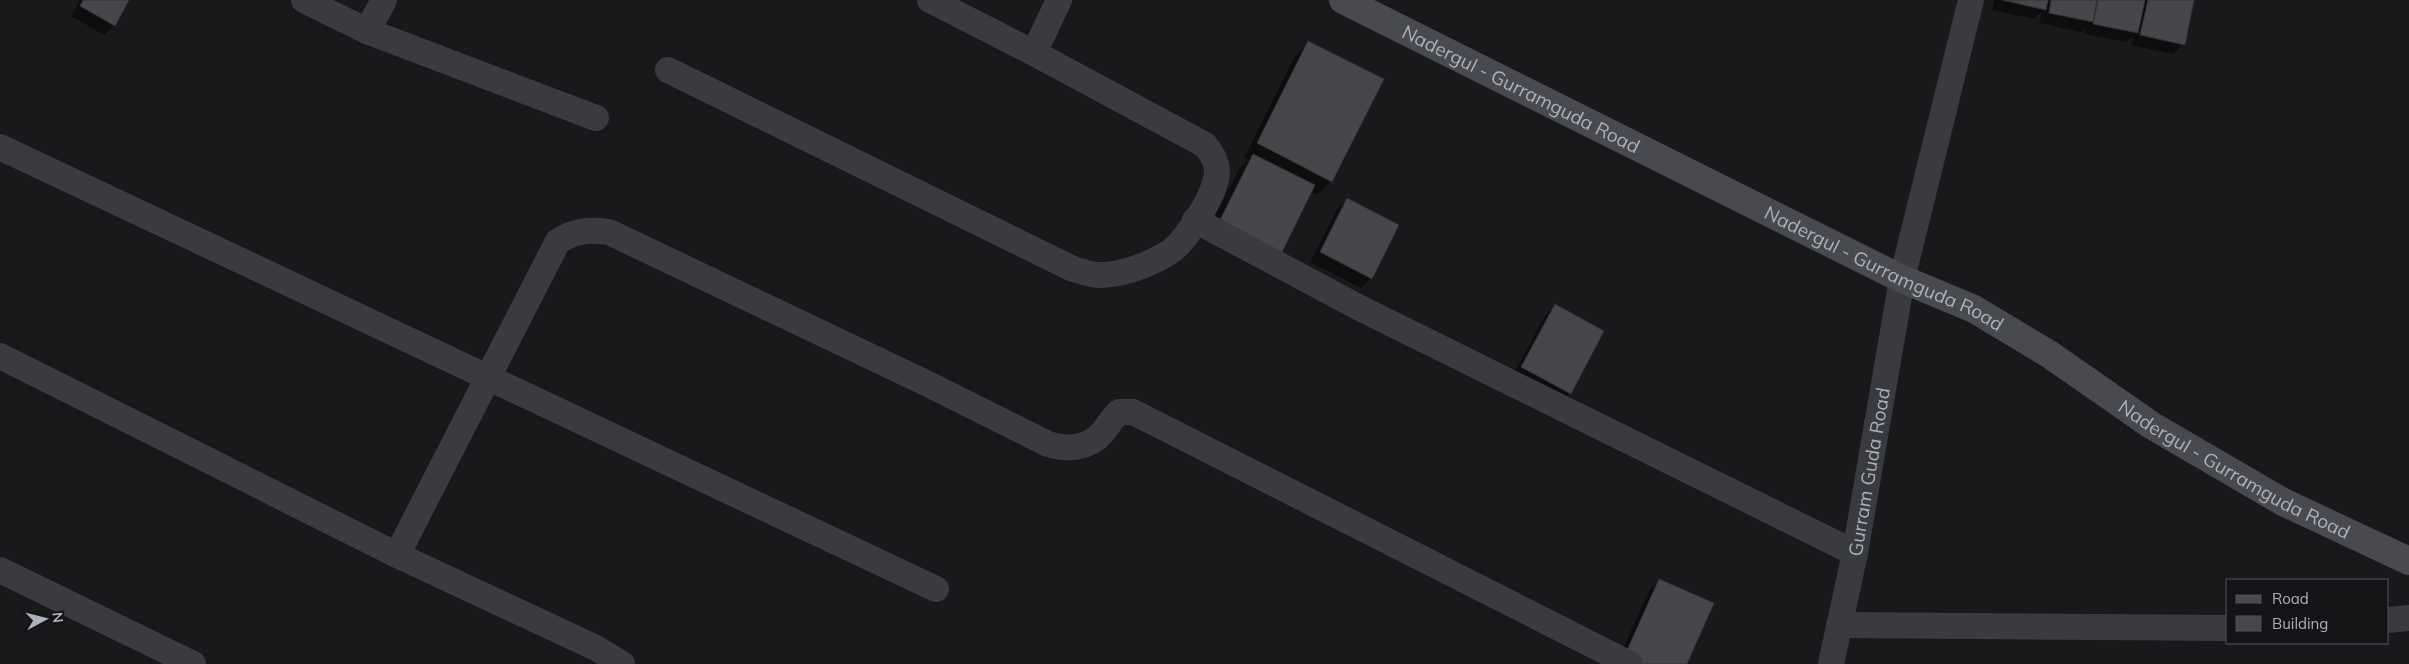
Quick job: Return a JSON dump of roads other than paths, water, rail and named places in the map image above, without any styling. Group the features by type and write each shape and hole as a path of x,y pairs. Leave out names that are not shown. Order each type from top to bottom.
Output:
{"main road":[{"name":"Nadergul - Gurramguda Road","path":"1343,0 1902,279 1974,309 2049,354 2151,425 2283,502 2409,561"}],"street":[{"path":"304,0 367,31 596,118"},
{"path":"367,31 384,0"},
{"path":"668,70 1072,269 1098,275 1147,264 1170,252 1183,240 1216,181 1217,170 1213,155 1205,145 1034,53 930,0"},
{"path":"1034,53 1059,0"},
{"name":"Gurram Guda Road","path":"1831,664 1855,553 1902,279 1971,0"},
{"path":"0,147 936,589"},
{"path":"1195,220 1358,307 1855,553"},
{"path":"397,555 558,241 569,235 590,229 609,232 918,379 1048,444 1063,449 1094,441 1119,412 1133,412 1630,664"},
{"path":"0,356 397,555 596,648 622,664"},
{"path":"0,570 194,664"},
{"path":"2389,620 2409,618"},
{"path":"1839,625 2226,628"}]}
